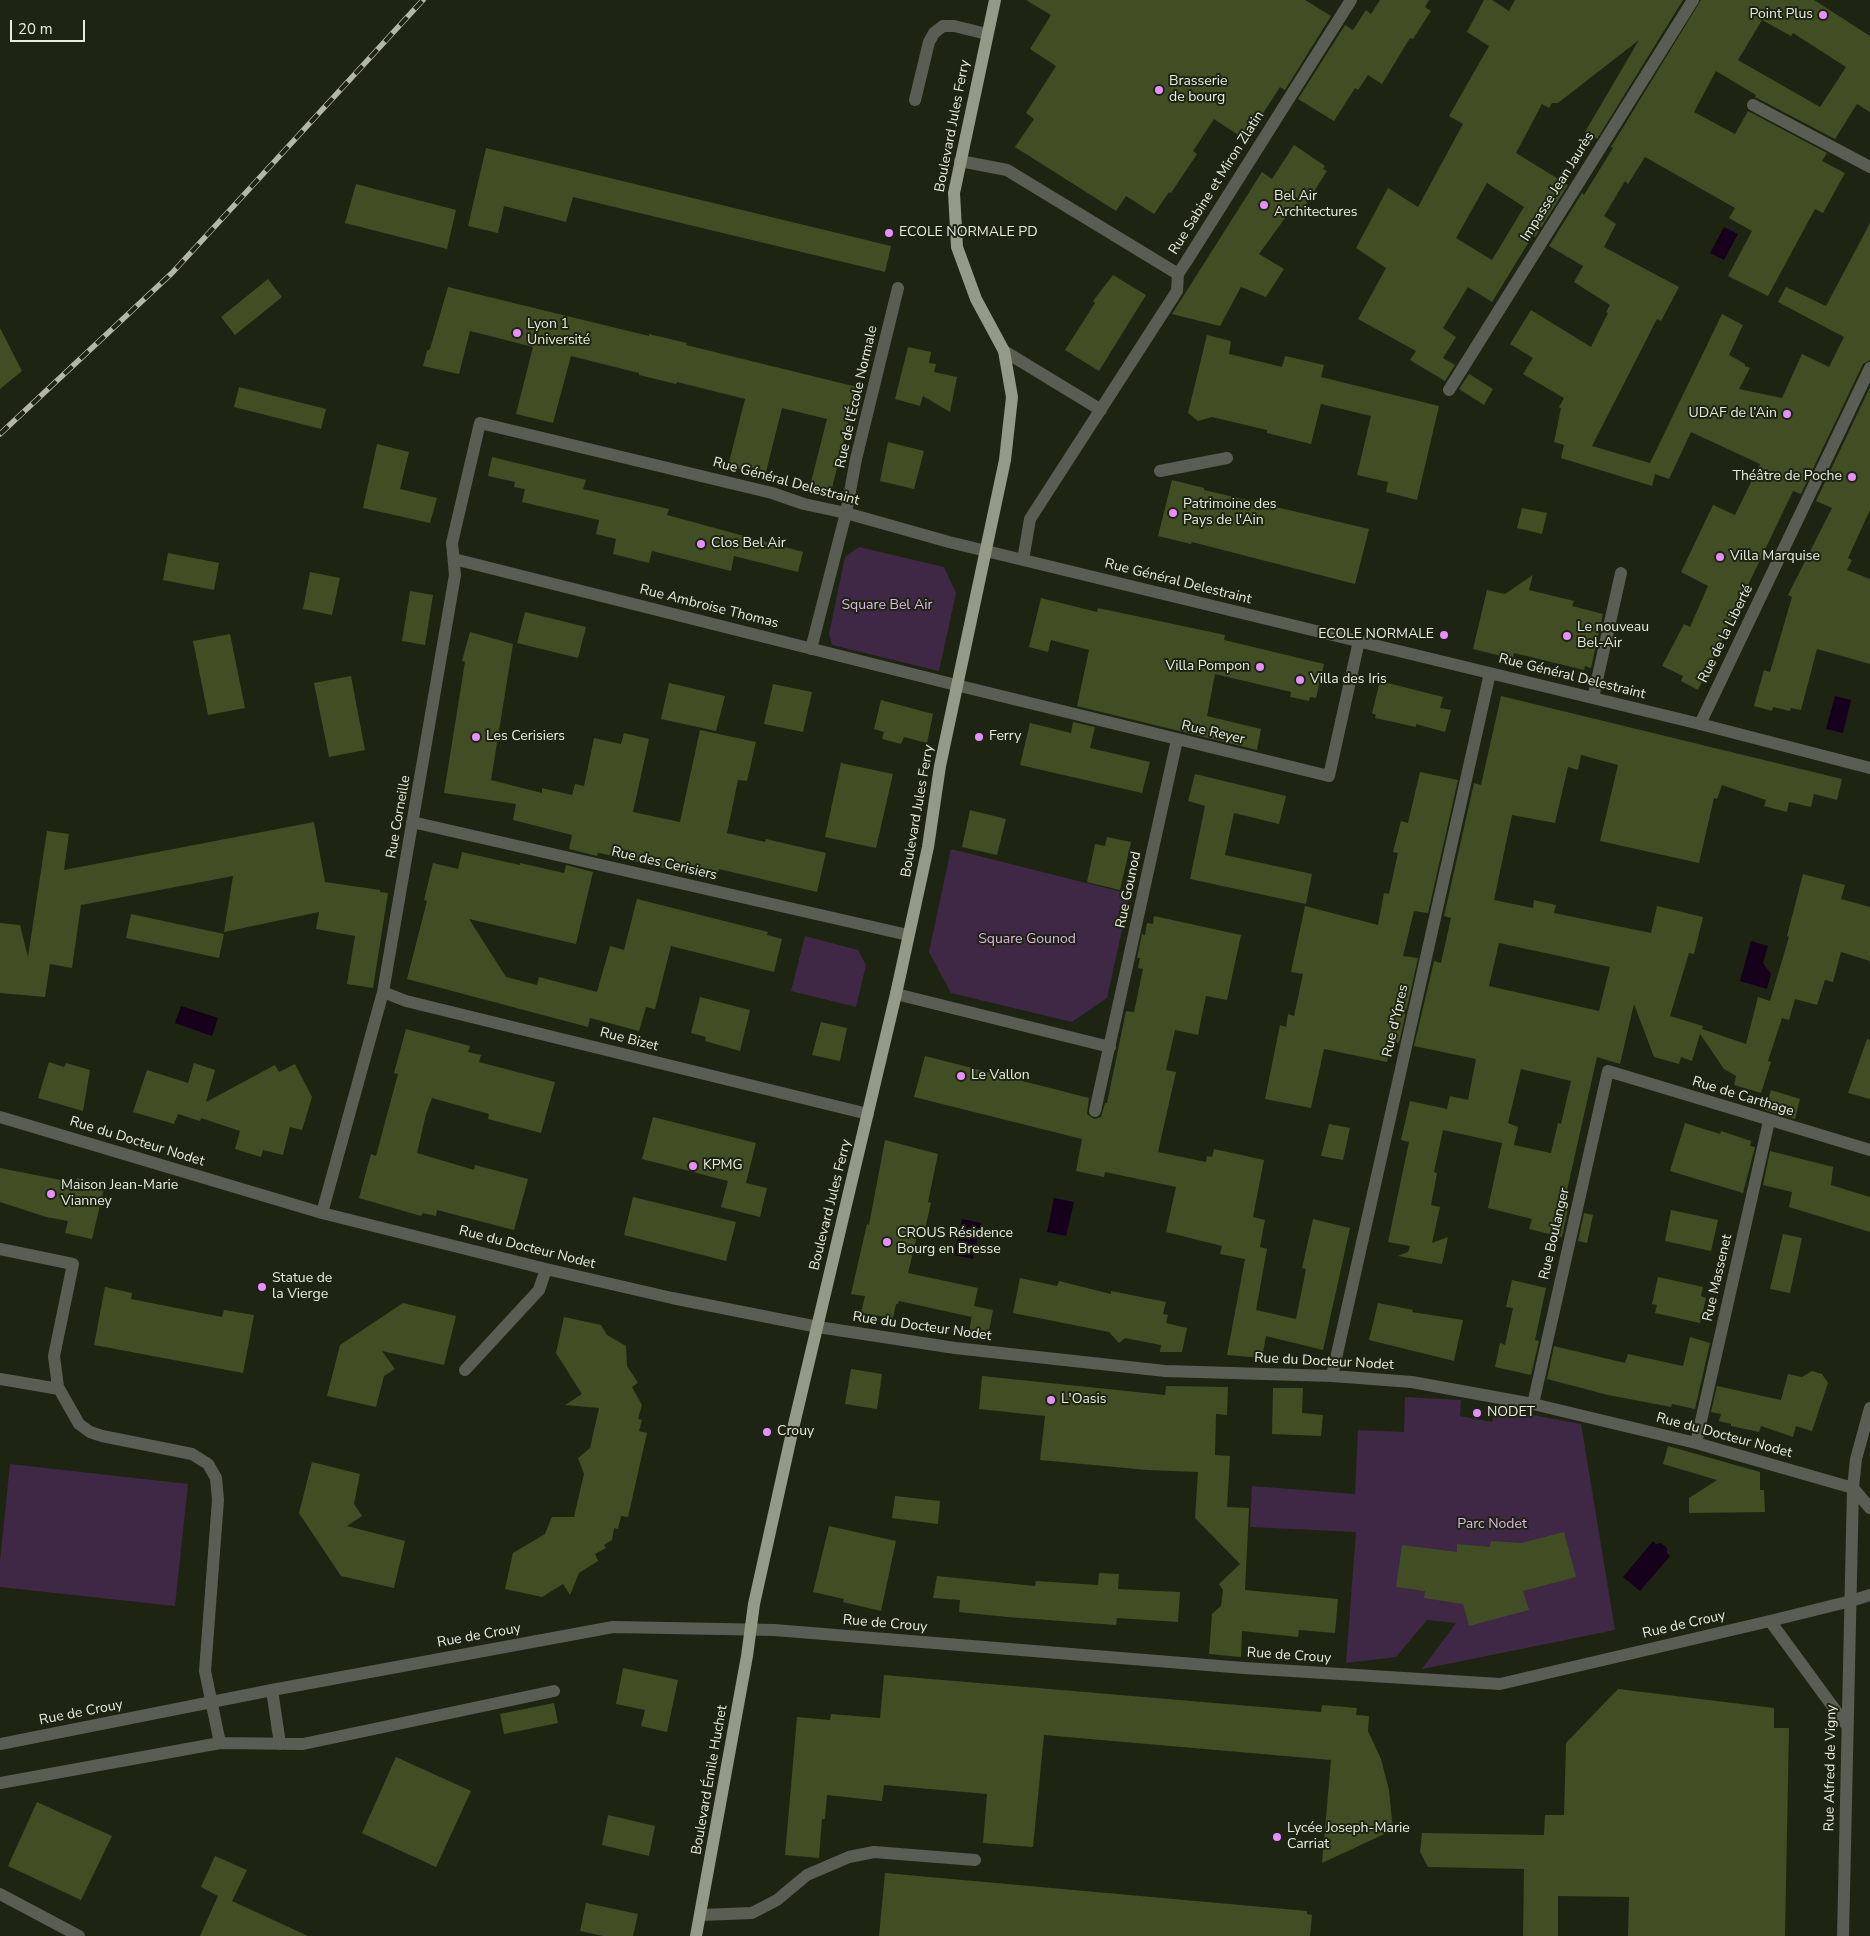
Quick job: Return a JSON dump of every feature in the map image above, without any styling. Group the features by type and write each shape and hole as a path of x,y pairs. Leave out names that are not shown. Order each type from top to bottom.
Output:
{"main road":[{"name":"Boulevard Jules Ferry","path":"751,1629 754,1604 790,1437 818,1328 896,994 928,847 940,766 956,685 1005,460 1012,397 1004,351 976,299 957,247 954,193 995,0"},
{"name":"Boulevard Émile Huchet","path":"696,1936 751,1629"}],"street":[{"name":"Rue Sabine et Miron Zlatin","path":"960,161 1007,170 1178,274 1232,186 1352,0"},
{"name":"Impasse Jean Jaurès","path":"1449,390 1693,0"},
{"path":"915,100 929,42 934,33 943,26 954,26 987,34"},
{"path":"1753,105 1870,167"},
{"path":"1023,560 1030,519 1177,291 1178,274"},
{"name":"Rue de l'École Normale","path":"846,513 856,459 898,288"},
{"path":"1004,351 1101,410"},
{"name":"Rue de la Liberté","path":"1700,724 1870,368"},
{"name":"Rue Général Delestraint","path":"480,423 772,493 804,504 846,513 986,551 1700,724 1870,768"},
{"name":"Rue Corneille","path":"322,1213 383,992 455,575 452,543 480,423"},
{"path":"1160,471 1227,458"},
{"path":"811,648 846,513"},
{"name":"Rue Ambroise Thomas","path":"454,559 956,685"},
{"path":"1593,698 1621,573"},
{"name":"Rue Reyer","path":"956,685 1329,776 1359,641"},
{"name":"Rue d'Ypres","path":"1332,1376 1490,673"},
{"name":"Rue Gounod","path":"1095,1111 1177,740"},
{"name":"Rue des Cerisiers","path":"412,822 908,935"},
{"name":"Rue Bizet","path":"383,992 416,1003 868,1114"},
{"path":"896,994 1110,1046"},
{"name":"Rue de Carthage","path":"1608,1071 1870,1150"},
{"name":"Rue Boulanger","path":"1532,1404 1608,1071"},
{"name":"Rue du Docteur Nodet","path":"0,1117 322,1213 546,1270 818,1328 955,1348 1165,1371 1332,1376 1412,1382 1532,1404 1696,1443 1853,1488"},
{"name":"Rue Massenet","path":"1696,1443 1769,1121"},
{"path":"0,1249 73,1264 54,1356 59,1389 79,1424 90,1432 192,1454 208,1464 216,1478 218,1500 205,1671 220,1743"},
{"path":"465,1370 539,1290 546,1270"},
{"path":"0,1380 59,1389"},
{"name":"Rue Alfred de Vigny","path":"1843,1936 1853,1488 1860,1440 1870,1408"},
{"path":"1853,1488 1870,1508"},
{"name":"Rue de Crouy","path":"0,1744 272,1690 613,1627 751,1629 1244,1668 1500,1684 1770,1621 1851,1601 1870,1594"},
{"path":"1770,1621 1847,1726"},
{"path":"272,1690 280,1744"},
{"path":"0,1783 220,1743 303,1744 554,1691"},
{"path":"701,1915 752,1913 777,1900 807,1875 849,1857 874,1852 975,1860"},
{"path":"0,1894 79,1936"}],"green space":[{"name":"Square Bel Air","path":"859,547 944,567 956,593 939,671 832,645 829,634 845,557"},
{"name":"Square Gounod","path":"951,849 1130,894 1107,998 1072,1022 951,993 929,952"},
{"path":"805,936 858,950 866,965 856,1007 791,991"},
{"name":"Parc Nodet","path":"1405,1397 1461,1400 1460,1416 1492,1422 1496,1408 1581,1424 1615,1630 1422,1669 1456,1623 1427,1620 1396,1657 1346,1663 1356,1532 1250,1527 1252,1486 1355,1494 1358,1430 1404,1432"},
{"path":"10,1464 188,1484 175,1606 0,1587 0,1561"}],"shaded area":[{"path":"1724,227 1738,234 1724,260 1710,253"},
{"path":"1835,696 1851,700 1843,733 1826,729"},
{"path":"1751,941 1768,946 1763,963 1771,974 1767,989 1740,981"},
{"path":"181,1006 218,1018 212,1036 175,1023"},
{"path":"1054,1198 1074,1202 1066,1236 1047,1232"},
{"path":"962,1219 981,1223 973,1259 954,1255"},
{"path":"1653,1541 1656,1544 1661,1543 1667,1548 1667,1553 1670,1556 1640,1591 1623,1577"}],"building":[{"name":"Brasserie de bourg","path":"1026,0 1305,0 1331,16 1285,90 1280,87 1246,140 1214,119 1193,151 1197,154 1171,193 1169,192 1154,214 1126,196 1116,211 1015,147 1034,119 1026,113 1056,66 1030,49 1051,15"},
{"path":"1380,0 1429,0 1425,7 1431,11 1413,39 1410,38 1382,84 1368,75 1358,90 1355,88 1334,121 1298,99 1345,25 1353,30 1366,10 1371,14"},
{"path":"1484,0 1492,0 1509,11 1515,0 1683,0 1597,139 1585,132 1639,40 1558,103 1552,103 1549,108 1542,104 1516,153 1568,185 1535,237 1533,236 1527,245 1492,302 1468,287 1443,328 1456,337 1443,358 1455,365 1445,381 1410,360 1416,351 1358,319 1386,268 1356,248 1388,188 1418,207 1463,124 1449,116 1489,46 1467,32","holes":["1487,183 1524,207 1492,260 1456,238"]},
{"path":"1701,0 1814,0 1870,36 1870,112 1857,104 1835,139 1755,97 1756,95 1716,71 1694,112 1735,134 1748,111 1827,153 1822,161 1845,173 1823,213 1815,209 1768,296 1728,276 1752,231 1729,218 1735,208 1645,157 1628,184 1625,181 1604,216 1616,224 1604,247 1679,287 1661,321 1657,319 1592,446 1650,463 1722,314 1743,325 1729,355 1750,368 1739,389 1782,398 1802,354 1829,367 1844,337 1778,302 1786,287 1826,306 1870,223 1870,360 1863,364 1801,494 1793,491 1698,690 1681,681 1683,676 1662,666 1684,624 1690,627 1708,586 1681,572 1713,505 1735,515 1760,464 1691,432 1669,479 1655,474 1652,486 1561,458 1564,445 1554,442 1561,408 1559,407 1564,398 1523,374 1533,358 1510,344 1531,310 1591,347 1610,305 1574,282 1583,266 1549,246 1582,193 1584,195 1613,148 1611,147","holes":["1762,20 1791,36 1793,33 1846,67 1820,107 1738,60"]},
{"path":"1294,145 1325,166 1323,169 1327,171 1301,212 1293,207 1259,254 1284,269 1266,297 1241,287 1220,326 1172,314 1262,172 1272,179"},
{"path":"486,148 891,246 885,272 573,197 566,222 504,206 498,233 468,226"},
{"path":"356,184 456,210 447,249 345,223"},
{"path":"1113,275 1146,295 1099,371 1065,350 1095,303 1093,301"},
{"path":"268,279 282,297 235,335 221,317"},
{"path":"448,287 649,336 649,334 687,343 686,345 857,387 831,492 810,486 827,419 782,408 765,476 728,466 745,399 677,382 676,384 639,375 639,373 571,356 553,423 516,414 533,347 470,331 459,374 423,366 427,351 430,349"},
{"path":"0,328 22,371 0,389"},
{"path":"1207,335 1231,341 1229,354 1282,367 1285,356 1324,365 1321,377 1439,406 1417,500 1386,492 1388,482 1357,475 1371,416 1321,404 1311,444 1267,433 1267,430 1212,417 1198,421 1188,413"},
{"path":"908,347 931,352 929,363 936,364 934,372 957,377 950,412 923,396 920,406 895,399"},
{"path":"1469,374 1493,389 1484,405 1459,389"},
{"path":"239,387 326,409 321,429 234,407"},
{"path":"1870,387 1870,510 1848,558 1852,560 1847,570 1870,579 1870,664 1817,649 1801,710 1791,708 1790,711 1773,707 1772,711 1754,706 1764,670 1770,672 1792,597 1788,595 1832,508 1816,501"},
{"path":"888,442 924,451 914,489 880,481"},
{"path":"377,444 409,452 400,489 437,498 430,523 363,508"},
{"path":"492,457 586,480 583,489 669,509 667,515 803,552 798,572 734,556 731,571 652,551 649,563 613,554 616,539 596,534 599,520 522,502 525,489 514,487 515,482 488,476"},
{"path":"1172,480 1204,488 1204,490 1369,529 1355,584 1192,542 1191,544 1158,536"},
{"path":"1522,508 1547,513 1542,534 1517,528"},
{"path":"168,553 219,563 214,590 163,580"},
{"path":"310,572 340,578 332,615 303,609"},
{"path":"1533,575 1529,590 1574,601 1572,606 1603,614 1591,668 1585,666 1584,670 1514,653 1513,659 1473,649 1487,590 1505,594"},
{"path":"410,591 433,595 425,645 402,641"},
{"path":"1041,598 1097,612 1098,608 1225,635 1224,640 1324,664 1316,698 1310,697 1309,701 1290,697 1291,692 1215,674 1207,716 1261,729 1257,750 1077,706 1089,650 1051,640 1048,652 1029,647"},
{"path":"525,612 586,627 578,658 517,643"},
{"path":"470,632 513,644 491,780 542,793 542,788 572,795 575,784 584,786 594,738 621,744 624,733 649,739 633,812 680,822 700,730 756,742 747,781 738,780 727,833 765,842 766,839 826,853 817,892 719,869 716,881 600,853 597,856 569,849 572,835 513,820 516,804 444,793 465,662 462,661"},
{"path":"230,634 245,708 208,715 193,641"},
{"path":"351,676 365,750 329,757 314,683"},
{"path":"1380,681 1443,697 1440,708 1451,710 1445,732 1416,724 1416,727 1375,718 1376,715 1372,713"},
{"path":"669,683 725,696 716,731 661,719"},
{"path":"773,684 812,692 803,732 764,724"},
{"path":"1501,696 1842,779 1837,800 1814,794 1811,807 1789,802 1787,812 1764,806 1766,800 1722,785 1717,799 1714,798 1699,863 1600,841 1618,765 1581,755 1578,770 1568,767 1555,823 1512,815 1494,900 1533,908 1534,900 1556,905 1554,913 1651,933 1657,906 1703,917 1694,954 1689,953 1670,1016 1703,1026 1702,1029 1746,1044 1758,997 1770,1001 1789,937 1787,936 1803,874 1845,885 1841,899 1870,907 1870,961 1841,952 1833,982 1825,980 1817,1005 1795,999 1789,1020 1782,1018 1768,1061 1771,1062 1761,1093 1734,1085 1736,1076 1724,1069 1700,1034 1692,1061 1681,1057 1679,1064 1654,1057 1634,1004 1620,1064 1597,1057 1563,1208 1568,1209 1562,1237 1529,1229 1532,1219 1488,1208 1502,1143 1443,1130 1434,1172 1437,1173 1431,1205 1440,1207 1432,1243 1448,1237 1442,1264 1398,1256 1408,1252 1410,1246 1388,1242 1409,1142 1401,1140 1410,1101 1447,1109 1450,1096 1468,1100 1476,1059 1414,1046 1434,961 1441,963 1451,918 1444,916 1474,783 1481,785","holes":["1499,943 1610,967 1599,1011 1489,986","1521,1069 1571,1081 1561,1124 1558,1123 1551,1153 1514,1145 1518,1127 1508,1123"]},
{"path":"881,700 933,714 927,743 904,737 901,744 882,739 884,732 874,729"},
{"path":"1073,722 1095,727 1090,748 1150,762 1142,793 1020,765 1030,723 1071,733"},
{"path":"841,763 893,774 876,848 825,837"},
{"path":"1420,772 1458,780 1428,913 1414,911 1403,956 1418,958 1399,1043 1391,1041 1387,1062 1324,1049 1311,1108 1265,1099 1280,1025 1286,1027 1288,1014 1294,1016 1303,974 1291,972 1305,906 1378,925 1384,893 1389,894 1398,853 1393,852 1401,821 1408,823"},
{"path":"1195,774 1286,796 1279,824 1234,813 1225,855 1312,874 1306,904 1190,879 1205,806 1188,801"},
{"path":"970,810 1006,819 997,855 962,847"},
{"path":"314,822 325,882 380,890 380,892 388,893 373,988 347,984 355,936 316,929 319,912 224,932 233,876 81,905 72,968 50,964 45,997 0,993 0,923 20,925 28,957 47,831 69,834 64,870"},
{"path":"1107,837 1131,842 1120,890 1087,882 1095,844 1105,846"},
{"path":"462,852 564,873 566,865 593,872 576,944 469,919 506,977 537,985 539,977 597,992 610,946 624,950 637,899 768,932 767,935 782,939 774,972 671,946 655,1009 646,1007 639,1031 590,1018 588,1027 407,979 427,901 424,900 433,863 458,869"},
{"path":"131,914 224,934 219,958 126,938"},
{"path":"1154,916 1241,935 1227,1000 1206,996 1198,1035 1175,1030 1166,1070 1176,1072 1158,1152 1206,1162 1207,1156 1212,1157 1214,1149 1264,1160 1253,1217 1265,1220 1260,1247 1267,1249 1256,1310 1296,1319 1306,1269 1302,1268 1313,1219 1350,1228 1323,1350 1266,1336 1262,1358 1227,1355 1245,1259 1220,1254 1222,1246 1166,1232 1176,1187 1105,1172 1104,1177 1076,1171 1082,1139 914,1097 925,1056 1089,1098 1087,1114 1094,1119 1101,1117 1105,1103 1107,1103 1126,1011 1134,1012 1143,969 1138,968 1140,958 1137,958 1142,934 1145,935 1147,923 1153,924"},
{"path":"700,997 750,1010 740,1051 705,1041 706,1037 691,1033"},
{"path":"821,1022 847,1028 840,1061 812,1055"},
{"path":"406,1029 470,1046 468,1052 481,1055 479,1062 555,1082 541,1133 488,1119 489,1114 432,1098 426,1114 417,1153 474,1170 475,1165 528,1179 514,1230 437,1210 436,1216 423,1213 421,1216 359,1198 371,1154 376,1156 398,1074 394,1073"},
{"path":"1867,1039 1870,1040 1870,1099 1848,1093"},
{"path":"49,1062 64,1067 66,1063 90,1070 83,1111 38,1098"},
{"path":"194,1063 215,1070 206,1102 275,1065 279,1072 295,1064 312,1097 302,1130 290,1127 283,1155 263,1150 261,1157 235,1149 240,1131 201,1118 200,1121 178,1114 174,1124 133,1112 147,1070 188,1083"},
{"path":"1771,1090 1800,1099 1795,1119 1765,1110"},
{"path":"653,1117 756,1143 746,1183 767,1188 760,1217 721,1207 728,1181 642,1159"},
{"path":"1685,1123 1720,1134 1721,1131 1751,1141 1750,1146 1755,1147 1743,1193 1670,1171"},
{"path":"1329,1124 1350,1128 1343,1160 1321,1156"},
{"name":"CROUS Résidence Bourg en Bresse","path":"885,1140 938,1154 928,1202 931,1203 925,1229 919,1228 908,1273 978,1288 974,1306 993,1310 988,1336 969,1333 972,1317 899,1301 896,1304 893,1318 861,1313 865,1296 851,1294 867,1224 869,1225"},
{"path":"1770,1151 1833,1167 1831,1185 1870,1197 1870,1232 1789,1207 1792,1192 1763,1185"},
{"name":"Maison Jean-Marie Vianney","path":"0,1168 76,1183 77,1178 105,1184 92,1239 65,1233 68,1221 46,1217 0,1202"},
{"path":"633,1197 736,1222 726,1261 624,1235"},
{"path":"1671,1210 1718,1220 1711,1251 1665,1241"},
{"path":"1584,1213 1593,1215 1587,1243 1578,1241"},
{"path":"1783,1234 1802,1238 1790,1293 1770,1289"},
{"path":"1658,1277 1703,1287 1701,1296 1706,1298 1700,1323 1655,1313 1657,1305 1652,1304"},
{"path":"1020,1278 1057,1286 1059,1281 1111,1294 1111,1291 1166,1302 1163,1314 1168,1315 1166,1323 1187,1328 1182,1352 1160,1352 1161,1345 1125,1338 1119,1343 1109,1332 1013,1313"},
{"path":"1512,1280 1546,1288 1535,1340 1539,1341 1531,1375 1495,1367 1500,1343 1505,1345 1513,1308 1506,1307"},
{"path":"105,1287 132,1293 131,1299 222,1317 224,1310 254,1315 243,1373 94,1345"},
{"path":"403,1303 456,1316 444,1365 382,1351 395,1369 384,1376 376,1407 327,1396 340,1345"},
{"path":"1378,1303 1413,1310 1412,1312 1463,1320 1454,1361 1369,1340"},
{"path":"564,1317 601,1325 607,1335 626,1346 627,1366 638,1383 632,1387 642,1405 638,1419 642,1420 639,1431 647,1433 628,1517 621,1516 618,1529 614,1528 612,1540 604,1545 606,1548 595,1554 598,1561 579,1573 570,1595 563,1584 542,1597 505,1589 513,1553 545,1534 552,1517 574,1517 584,1474 578,1458 590,1448 599,1408 565,1405 582,1394 556,1353"},
{"path":"1690,1337 1710,1343 1695,1409 1672,1404 1671,1407 1608,1395 1547,1379 1554,1346 1625,1363 1628,1354 1683,1366"},
{"path":"851,1369 882,1374 877,1409 845,1404"},
{"path":"1812,1371 1822,1374 1828,1383 1812,1431 1796,1426 1793,1437 1761,1426 1759,1432 1731,1426 1731,1424 1719,1421 1721,1414 1711,1412 1717,1386 1781,1400 1788,1374 1802,1377"},
{"path":"982,1376 1165,1395 1166,1386 1228,1387 1227,1415 1216,1414 1215,1455 1230,1456 1227,1507 1249,1508 1245,1590 1338,1599 1335,1633 1299,1630 1298,1637 1242,1631 1241,1657 1209,1654 1212,1614 1221,1606 1223,1590 1219,1584 1240,1564 1195,1518 1198,1472 1147,1470 1040,1460 1045,1416 979,1409"},
{"path":"1273,1388 1303,1388 1302,1413 1323,1415 1321,1436 1272,1434"},
{"path":"1668,1446 1760,1472 1760,1490 1764,1490 1765,1512 1689,1513 1689,1498 1717,1480 1663,1464"},
{"path":"312,1462 360,1474 354,1504 362,1516 347,1526 405,1541 394,1588 341,1576 299,1513"},
{"path":"895,1496 940,1501 938,1524 892,1518"},
{"path":"829,1526 896,1541 881,1611 843,1602 844,1599 813,1592"},
{"path":"1564,1532 1576,1577 1523,1591 1529,1610 1469,1626 1463,1604 1424,1598 1425,1591 1396,1587 1402,1545 1457,1552 1457,1544 1490,1547 1491,1541 1521,1543"},
{"path":"1099,1573 1119,1574 1118,1589 1180,1592 1178,1622 1117,1618 1116,1625 1007,1617 959,1612 960,1600 933,1598 937,1576 1035,1586 1036,1581 1098,1585"},
{"path":"623,1668 678,1680 667,1732 641,1726 645,1710 616,1704"},
{"path":"884,1675 1321,1712 1322,1705 1357,1708 1356,1715 1369,1716 1368,1731 1381,1759 1389,1790 1393,1830 1322,1863 1331,1760 1044,1735 1033,1847 983,1843 987,1794 884,1785 882,1801 827,1795 825,1819 822,1819 819,1858 785,1855 797,1717 830,1720 831,1714 880,1718"},
{"path":"1618,1689 1774,1708 1774,1728 1789,1728 1785,1936 1628,1936 1629,1897 1558,1896 1558,1936 1523,1936 1524,1869 1428,1867 1420,1852 1422,1833 1544,1835 1545,1815 1564,1815 1566,1743"},
{"path":"554,1703 558,1723 504,1734 500,1714"},
{"path":"396,1757 471,1791 436,1867 362,1833"},
{"path":"37,1802 112,1836 81,1900 8,1866"},
{"path":"608,1815 655,1826 649,1856 602,1845"},
{"path":"215,1856 247,1870 232,1901 308,1936 200,1936 218,1896 201,1887"},
{"path":"885,1873 1307,1911 1307,1914 1312,1915 1310,1936 879,1936"},
{"path":"586,1903 638,1914 633,1936 603,1936 580,1931"}],"railway":[{"path":"0,434 172,273 423,0"}],"place":[{"name":"Point Plus","path":"1823,15"},
{"name":"Brasserie de bourg","path":"1159,90"},
{"name":"Bel Air Architectures","path":"1264,205"},
{"name":"ECOLE NORMALE PD","path":"889,233"},
{"name":"Lyon 1 Université","path":"517,333"},
{"name":"UDAF de l’Ain","path":"1787,414"},
{"name":"Théâtre de Poche","path":"1852,477"},
{"name":"Patrimoine des Pays de l'Ain","path":"1173,513"},
{"name":"Clos Bel Air","path":"701,544"},
{"name":"Villa Marquise","path":"1720,557"},
{"name":"ECOLE NORMALE","path":"1444,635"},
{"name":"Le nouveau Bel-Air","path":"1567,636"},
{"name":"Villa Pompon","path":"1260,667"},
{"name":"Villa des Iris","path":"1300,680"},
{"name":"Les Cerisiers","path":"476,737"},
{"name":"Ferry","path":"979,737"},
{"name":"Le Vallon","path":"961,1076"},
{"name":"KPMG","path":"693,1166"},
{"name":"Maison Jean-Marie Vianney","path":"51,1194"},
{"name":"CROUS Résidence Bourg en Bresse","path":"887,1242"},
{"name":"Statue de la Vierge","path":"262,1287"},
{"name":"L'Oasis","path":"1051,1400"},
{"name":"NODET","path":"1477,1413"},
{"name":"Crouy","path":"767,1432"},
{"name":"Lycée Joseph-Marie Carriat","path":"1277,1837"}]}
